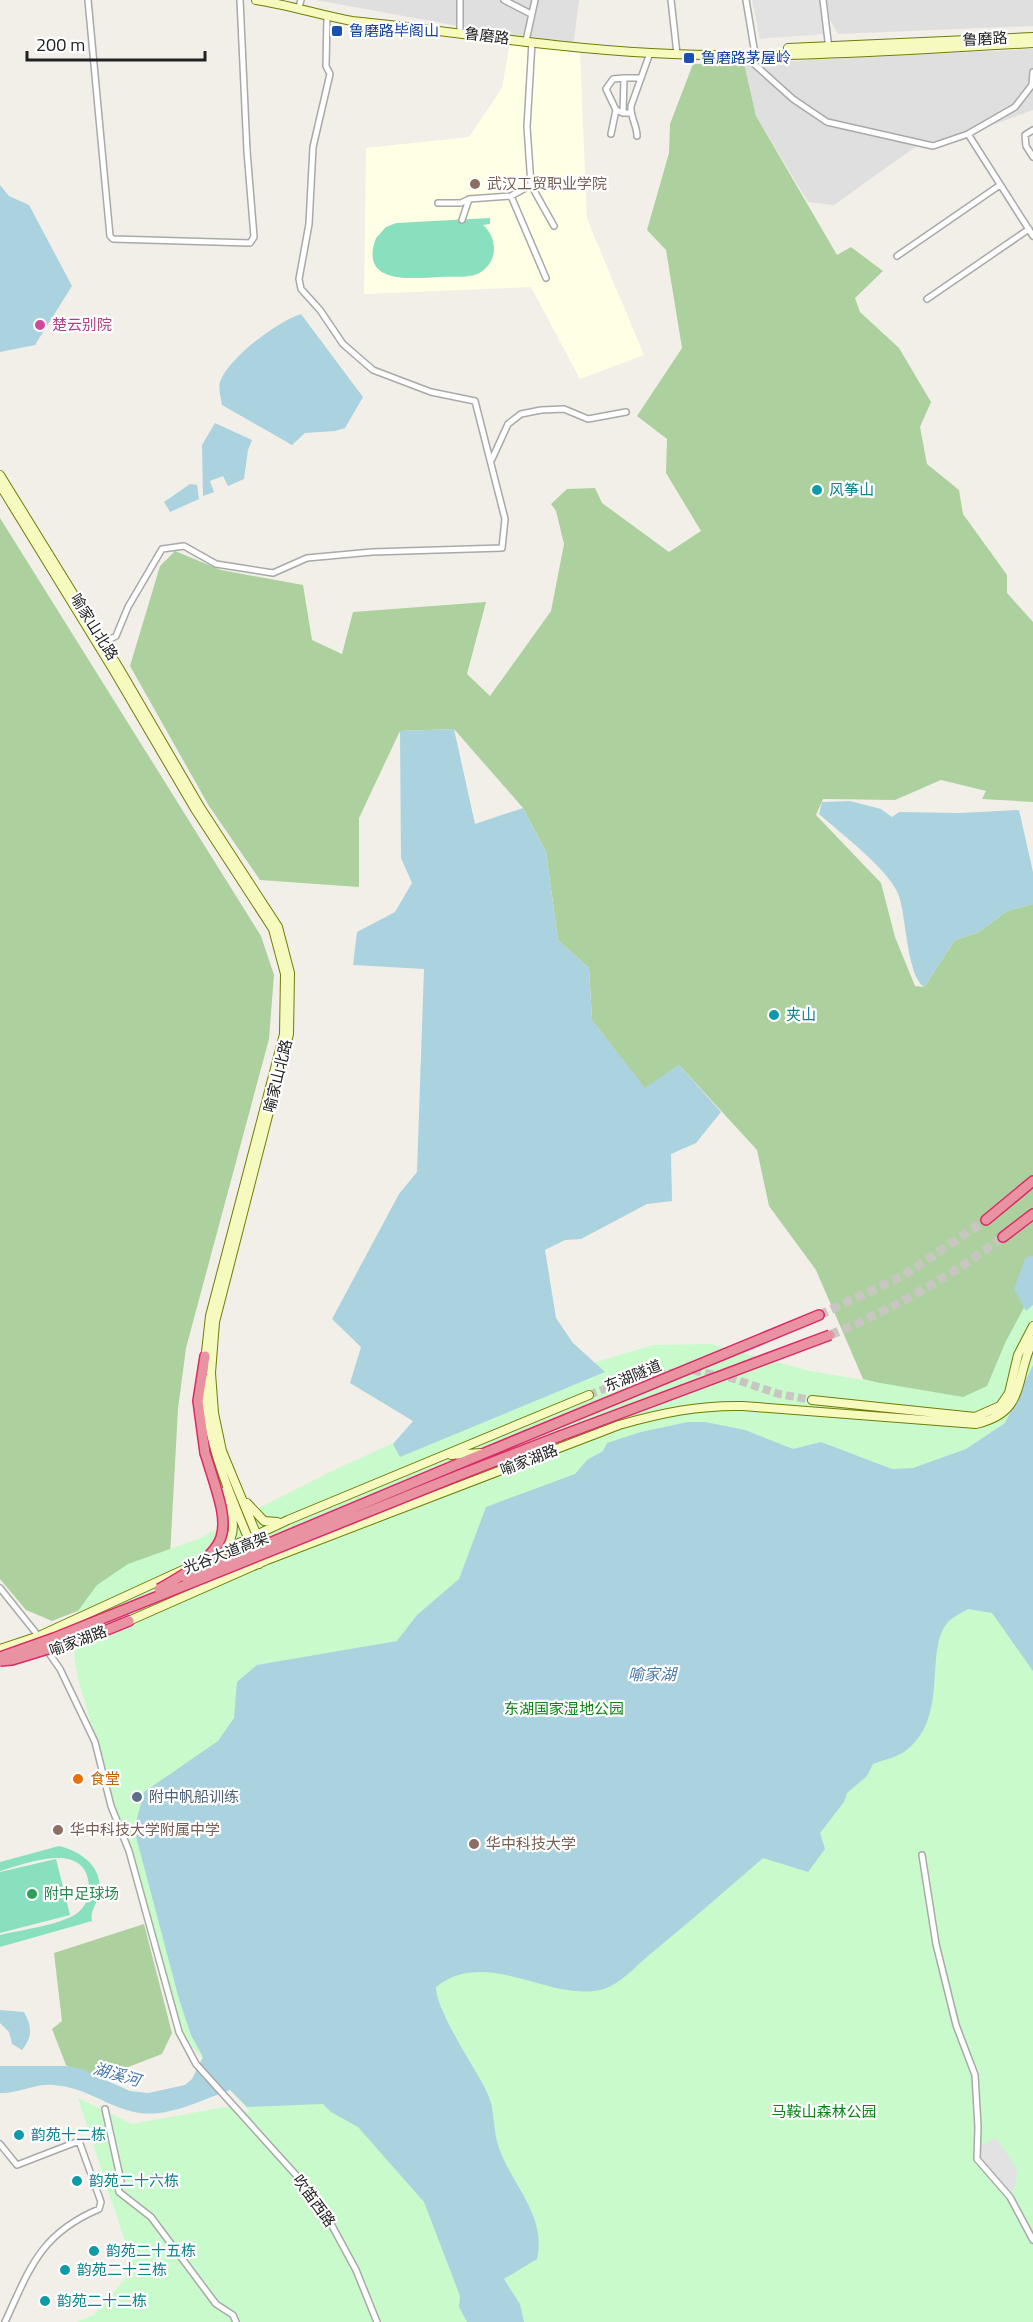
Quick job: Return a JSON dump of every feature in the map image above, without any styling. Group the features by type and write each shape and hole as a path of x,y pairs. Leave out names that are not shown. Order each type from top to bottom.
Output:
{"highway":[{"path":"986,1220 1033,1181"},
{"path":"1003,1237 1033,1214"},
{"name":"东湖隧道","path":"460,1469 486,1453 819,1315"},
{"name":"东湖隧道","path":"460,1469 506,1457 830,1335"},
{"path":"159,1589 202,1564 215,1551 223,1536 222,1504 205,1453 198,1401 205,1356"},
{"name":"光谷大道高架","path":"0,1659 159,1589 460,1469"},
{"name":"光谷大道高架","path":"0,1659 460,1469"},
{"path":"0,1659 12,1660 97,1634 129,1621"}],"main road":[{"name":"鲁磨路","path":"256,0 300,4 327,16 529,41 650,53 743,54 755,52"},
{"name":"鲁磨路","path":"829,49 1033,37"},
{"name":"鲁磨路","path":"721,54 1033,43"},
{"name":"喻家山北路","path":"0,475 104,643 200,807 278,927 290,973 289,1034 215,1322 211,1394 224,1467"},
{"name":"喻家山北路","path":"0,485 195,809 273,929 285,974 284,1034 210,1316 205,1356 207,1410 224,1467 263,1562"},
{"path":"812,1400 975,1417 1000,1406 1009,1393 1018,1355 1033,1326"},
{"name":"喻家湖路","path":"0,1659 48,1653 102,1634 263,1562 619,1425 664,1412 708,1405 976,1424 991,1421 1003,1414 1013,1403 1033,1340"},
{"name":"喻家湖路","path":"0,1649 39,1636 288,1520 589,1395"},
{"path":"443,1456 486,1453"},
{"path":"465,1484 506,1457"},
{"path":"224,1467 257,1516 270,1523 288,1520"},
{"path":"217,1554 227,1546 234,1529 224,1467"}],"street":[{"path":"88,0 110,236 113,239 250,243 254,237 247,151 240,0"},
{"path":"460,0 460,32"},
{"path":"504,0 531,14"},
{"path":"535,0 531,14 529,41 527,127 531,185 554,226"},
{"path":"671,0 677,54"},
{"path":"746,0 755,52"},
{"path":"823,0 829,49"},
{"path":"104,643 116,636 128,607 162,549 184,546 216,564 273,573 307,558 372,552 502,548 505,519 492,459 475,401 431,392 374,370 344,344 320,310 301,289 299,279 309,224 313,147 330,74 326,66 327,16"},
{"path":"637,136 631,113 640,78 650,53"},
{"path":"743,54 794,99 827,122 933,146 968,134 1014,107 1032,85 1033,72"},
{"path":"623,113 624,78"},
{"path":"611,134 616,111 606,89 613,79 640,78"},
{"path":"616,111 631,113"},
{"path":"1033,130 1025,135 1026,147 1033,157"},
{"path":"968,134 1033,236"},
{"path":"438,203 461,203 470,199 511,196 531,185"},
{"path":"897,256 1000,185"},
{"path":"511,196 546,278"},
{"path":"462,220 470,199"},
{"path":"927,299 1029,229"},
{"path":"492,459 508,424 521,414 564,409 588,419 626,412"},
{"name":"吹笛西路","path":"0,1588 39,1636 60,1669 95,1742 111,1806 129,1851 175,2018 196,2064 296,2175 330,2222 356,2270 376,2322"},
{"path":"922,1855 936,1944 956,2025 975,2075 977,2159 1010,2197 1033,2240"},
{"path":"105,2109 122,2181 118,2187 120,2192 151,2217 216,2304 233,2315 236,2322"},
{"path":"0,2144 17,2165 80,2140 102,2202 99,2209 74,2220 39,2252 5,2322"}],"shaded area":[{"path":"316,0 579,0 573,47"},
{"path":"752,0 820,0 824,34 760,39"},
{"path":"827,0 1033,0 1033,26 838,34 830,20"},
{"name":"武汉工贸职业学院","path":"510,43 580,53 587,219 644,355 580,379 531,287 364,294 366,148 469,137 502,88"},
{"path":"1033,49 1033,110 968,134 918,145 834,205 808,202 756,116 744,63"},
{"path":"996,2138 1017,2169 1016,2183 1011,2195 979,2157 978,2147"}],"green space":[{"path":"744,63 756,116 837,255 851,247 883,271 855,298 860,312 899,348 931,402 920,427 927,464 959,490 963,514 1007,575 1007,593 1033,622 1033,802 982,799 986,791 941,780 895,800 823,799 816,815 881,883 895,937 915,986 924,987 955,940 979,932 1007,911 1033,904 1033,1256 1029,1256 1026,1311 993,1396 972,1407 863,1379 816,1270 769,1206 757,1150 679,1065 645,1089 592,1020 589,968 558,940 546,852 523,808 454,729 400,731 359,818 359,887 260,880 209,806 130,666 160,566 175,551 221,570 303,585 312,640 342,654 353,612 486,602 467,674 490,696 551,611 564,544 556,511 551,504 567,489 595,488 602,503 669,552 701,531 666,473 667,439 637,416 682,348 666,250 647,230 669,153 670,124 693,64"},
{"path":"490,218 490,224 483,225 493,242 493,255 487,267 472,276 404,278 382,272 375,264 373,253 376,238 386,227 396,223"},
{"path":"0,518 261,936 274,975 269,1039 186,1348 178,1409 170,1556 153,1581 52,1621 26,1610 0,1579"},
{"name":"东湖国家湿地公园","path":"1033,1291 1033,2322 76,2322 94,2315 134,2269 78,2098 132,2124 230,2106 242,2112 250,2112 179,2032 78,1679 73,1648 78,1611 97,1585 128,1564 198,1539 336,1469 527,1383 653,1345 711,1344 810,1371 963,1397 987,1386 1006,1341"},
{"path":"59,1846 77,1853 96,1871 100,1888 92,1912 92,1921 0,1947 0,1935 40,1927 69,1918 79,1912 84,1905 88,1898 89,1886 85,1872 77,1863 53,1858 0,1871 0,1862"},
{"name":"附中足球场","path":"56,1859 70,1915 0,1933 0,1872"},
{"path":"144,1924 172,2033 162,2054 92,2081 66,2065 52,2029 62,2021 54,1953"}],"water":[{"path":"0,185 9,196 29,205 72,286 35,345 0,352"},
{"path":"301,314 363,397 345,428 305,433 292,445 222,405 219,384 225,372 243,352 267,332"},
{"path":"215,423 252,440 248,450 244,479 228,486 223,476 210,481 214,492 203,496 202,445"},
{"path":"190,484 197,485 199,499 170,512 164,502"},
{"path":"454,729 475,824 523,808 546,852 558,940 589,968 592,1020 645,1088 679,1065 721,1112 696,1143 671,1154 672,1201 647,1204 581,1239 565,1240 545,1250 556,1318 573,1343 605,1372 400,1457 393,1444 413,1421 350,1383 361,1347 332,1319 399,1194 417,1172 424,969 353,965 357,932 395,912 412,883 401,858 400,731"},
{"path":"850,801 881,809 892,817 899,812 960,813 1019,810 1033,872 1033,904 1007,911 979,932 955,940 924,987 918,981 910,959 901,905 894,886 875,864 819,814 822,802"},
{"path":"1033,1256 1033,1305 1026,1311 1014,1289 1025,1259"},
{"name":"喻家湖","path":"1033,1365 1033,1671 992,1613 968,1609 948,1622 941,1634 937,1649 932,1704 927,1722 918,1738 904,1752 873,1764 867,1776 847,1793 844,1802 820,1833 825,1849 808,1872 763,1858 626,1976 607,1988 580,1991 559,1989 496,1973 475,1972 455,1976 436,1987 442,2010 489,2097 499,2148 527,2201 537,2229 539,2243 537,2259 504,2279 520,2304 524,2322 467,2322 459,2307 460,2296 424,2202 358,2127 331,2112 323,2104 247,2107 230,2090 180,2109 140,2113 117,2107 75,2089 54,2085 0,2093 0,2066 66,2066 81,2069 130,2091 148,2093 185,2085 192,2079 203,2057 191,2035 179,1999 134,1829 144,1792 218,1741 234,1718 237,1682 257,1665 397,1641 417,1615 459,1579 486,1507 575,1474 587,1460 603,1451 607,1443 641,1432 688,1422 705,1422 745,1430 793,1449 821,1442 892,1469 913,1468 966,1449 1005,1423"},
{"path":"0,2010 24,2012 29,2022 30,2036 22,2050 12,2044 9,2032 0,2023"}],"tunnel":[{"path":"819,1315 901,1277 986,1220"},
{"path":"830,1335 920,1292 1003,1237"},
{"path":"589,1395 630,1379 691,1370 731,1378 779,1394 812,1400"}],"place":[{"name":"鲁磨路毕阁山","path":"337,31"},
{"name":"鲁磨路茅屋岭","path":"689,58"},
{"name":"武汉工贸职业学院","path":"475,184"},
{"name":"楚云别院","path":"40,325"},
{"name":"风筝山","path":"817,490"},
{"name":"夹山","path":"774,1015"},
{"name":"食堂","path":"78,1779"},
{"name":"附中帆船训练","path":"137,1797"},
{"name":"华中科技大学附属中学","path":"58,1830"},
{"name":"华中科技大学","path":"474,1844"},
{"name":"附中足球场","path":"32,1894"},
{"name":"韵苑十二栋","path":"19,2135"},
{"name":"韵苑二十六栋","path":"77,2181"},
{"name":"韵苑二十五栋","path":"94,2251"},
{"name":"韵苑二十三栋","path":"65,2270"},
{"name":"韵苑二十二栋","path":"45,2301"}],"water label":[{"name":"湖溪河","path":"117,2074"}],"park label":[{"name":"马鞍山森林公园","path":"824,2112"}]}
